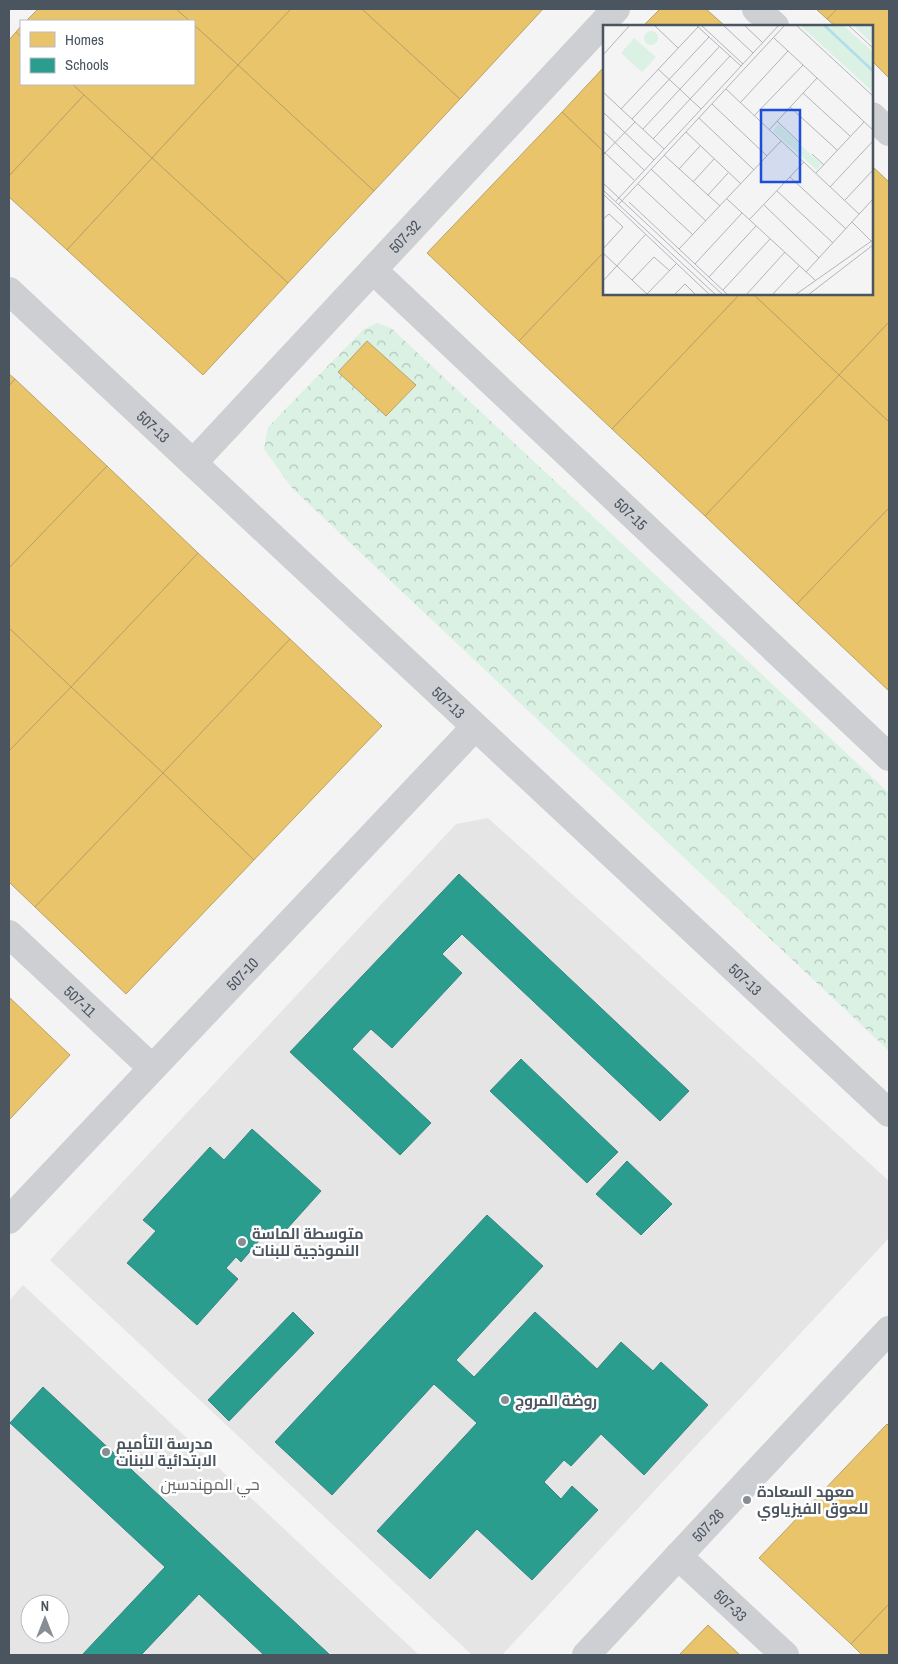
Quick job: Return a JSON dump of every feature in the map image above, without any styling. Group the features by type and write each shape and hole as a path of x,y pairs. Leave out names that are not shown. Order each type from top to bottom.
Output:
{"street":[{"name":"507-32","path":"193,463 616,9"},
{"path":"756,9 774,25"},
{"path":"873,117 889,132"},
{"name":"507-15","path":"373,270 889,757"},
{"name":"507-13","path":"9,291 889,1113"},
{"name":"507-10","path":"9,1220 475,727"},
{"name":"507-11","path":"9,934 152,1068"},
{"name":"507-26","path":"586,1655 889,1330"},
{"name":"507-33","path":"678,1556 785,1655"}],"shaded area":[{"path":"488,818 889,1181 889,1238 502,1655 472,1655 50,1260 456,824"},
{"name":"مدرسة التأميم الابتدائية للبنات","path":"23,1285 419,1655 9,1655 9,1301"}],"green space":[{"path":"377,323 391,328 889,793 889,1051 292,488 264,449 268,427 364,329"}],"building: Homes":[{"path":"38,9 176,9 189,20 27,20"},
{"path":"176,9 291,9 238,65 195,26 195,20 189,20"},
{"path":"291,9 362,9 460,99 374,191 238,65"},
{"path":"362,9 543,9 460,99"},
{"path":"660,9 706,9 724,25 644,25"},
{"path":"816,9 837,9 827,19"},
{"path":"837,9 889,9 889,78 873,62 873,25 834,25 827,19"},
{"path":"195,26 238,65 152,158 73,85 195,85"},
{"path":"20,27 20,36 16,32"},
{"path":"16,32 20,36 20,85 73,85 84,95 9,176 9,40"},
{"path":"238,65 374,191 288,283 152,158"},
{"path":"603,68 603,151 562,112"},
{"path":"84,95 152,158 67,250 9,197 9,176"},
{"path":"562,112 603,151 603,253 519,341 427,253"},
{"path":"152,158 288,283 203,375 67,250"},
{"path":"873,167 889,182 889,322 839,375 754,295 873,295"},
{"path":"603,253 603,295 739,295 612,429 519,341"},
{"path":"739,295 754,295 839,375 705,516 612,429"},
{"path":"889,322 889,422 839,375"},
{"path":"367,341 416,385 386,416 338,372"},
{"path":"9,374 15,379 9,386"},
{"path":"839,375 889,422 889,508 797,604 705,516"},
{"path":"15,379 107,466 9,568 9,386"},
{"path":"107,466 198,553 71,687 9,628 9,568"},
{"path":"889,508 889,691 797,604"},
{"path":"198,553 290,639 163,773 71,687"},
{"path":"9,628 71,687 9,751"},
{"path":"290,639 382,726 254,860 163,773"},
{"path":"71,687 163,773 35,907 9,882 9,751"},
{"path":"163,773 254,860 126,994 35,907"},
{"path":"9,997 70,1055 9,1120"},
{"path":"887,1424 889,1426 889,1604 851,1644 759,1558"},
{"path":"889,1604 889,1655 862,1655 851,1644"},
{"path":"708,1625 740,1655 679,1655"}],"building: Schools":[{"path":"459,874 689,1091 660,1121 462,934 442,954 462,973 392,1048 371,1029 352,1049 431,1123 400,1155 290,1052"},
{"path":"521,1059 618,1152 587,1183 490,1091"},
{"path":"252,1129 321,1191 277,1240 263,1228 255,1238 259,1241 241,1262 236,1257 226,1268 238,1279 197,1325 127,1263 156,1231 143,1220 210,1147 224,1160"},
{"path":"627,1161 672,1204 641,1235 596,1194"},
{"path":"487,1215 543,1266 456,1360 474,1377 535,1312 597,1369 621,1342 653,1371 661,1362 708,1405 644,1475 601,1434 571,1466 564,1460 544,1482 561,1499 572,1486 598,1510 532,1580 477,1529 430,1579 377,1531 477,1423 434,1384 332,1495 275,1442"},
{"path":"293,1312 314,1333 229,1421 208,1400"},
{"path":"43,1387 330,1655 264,1655 199,1594 141,1655 82,1655 165,1567 10,1423"}],"place":[{"name":"متوسطة الماسة النموذجية للبنات","path":"242,1242"},
{"name":"روضة المروج","path":"505,1400"},
{"name":"مدرسة التأميم الابتدائية للبنات","path":"106,1452"},
{"name":"معهد السعادة للعوق الفيزياوي","path":"747,1500"}],"district":[{"name":"حي المهندسين","path":"210,1484"}]}
